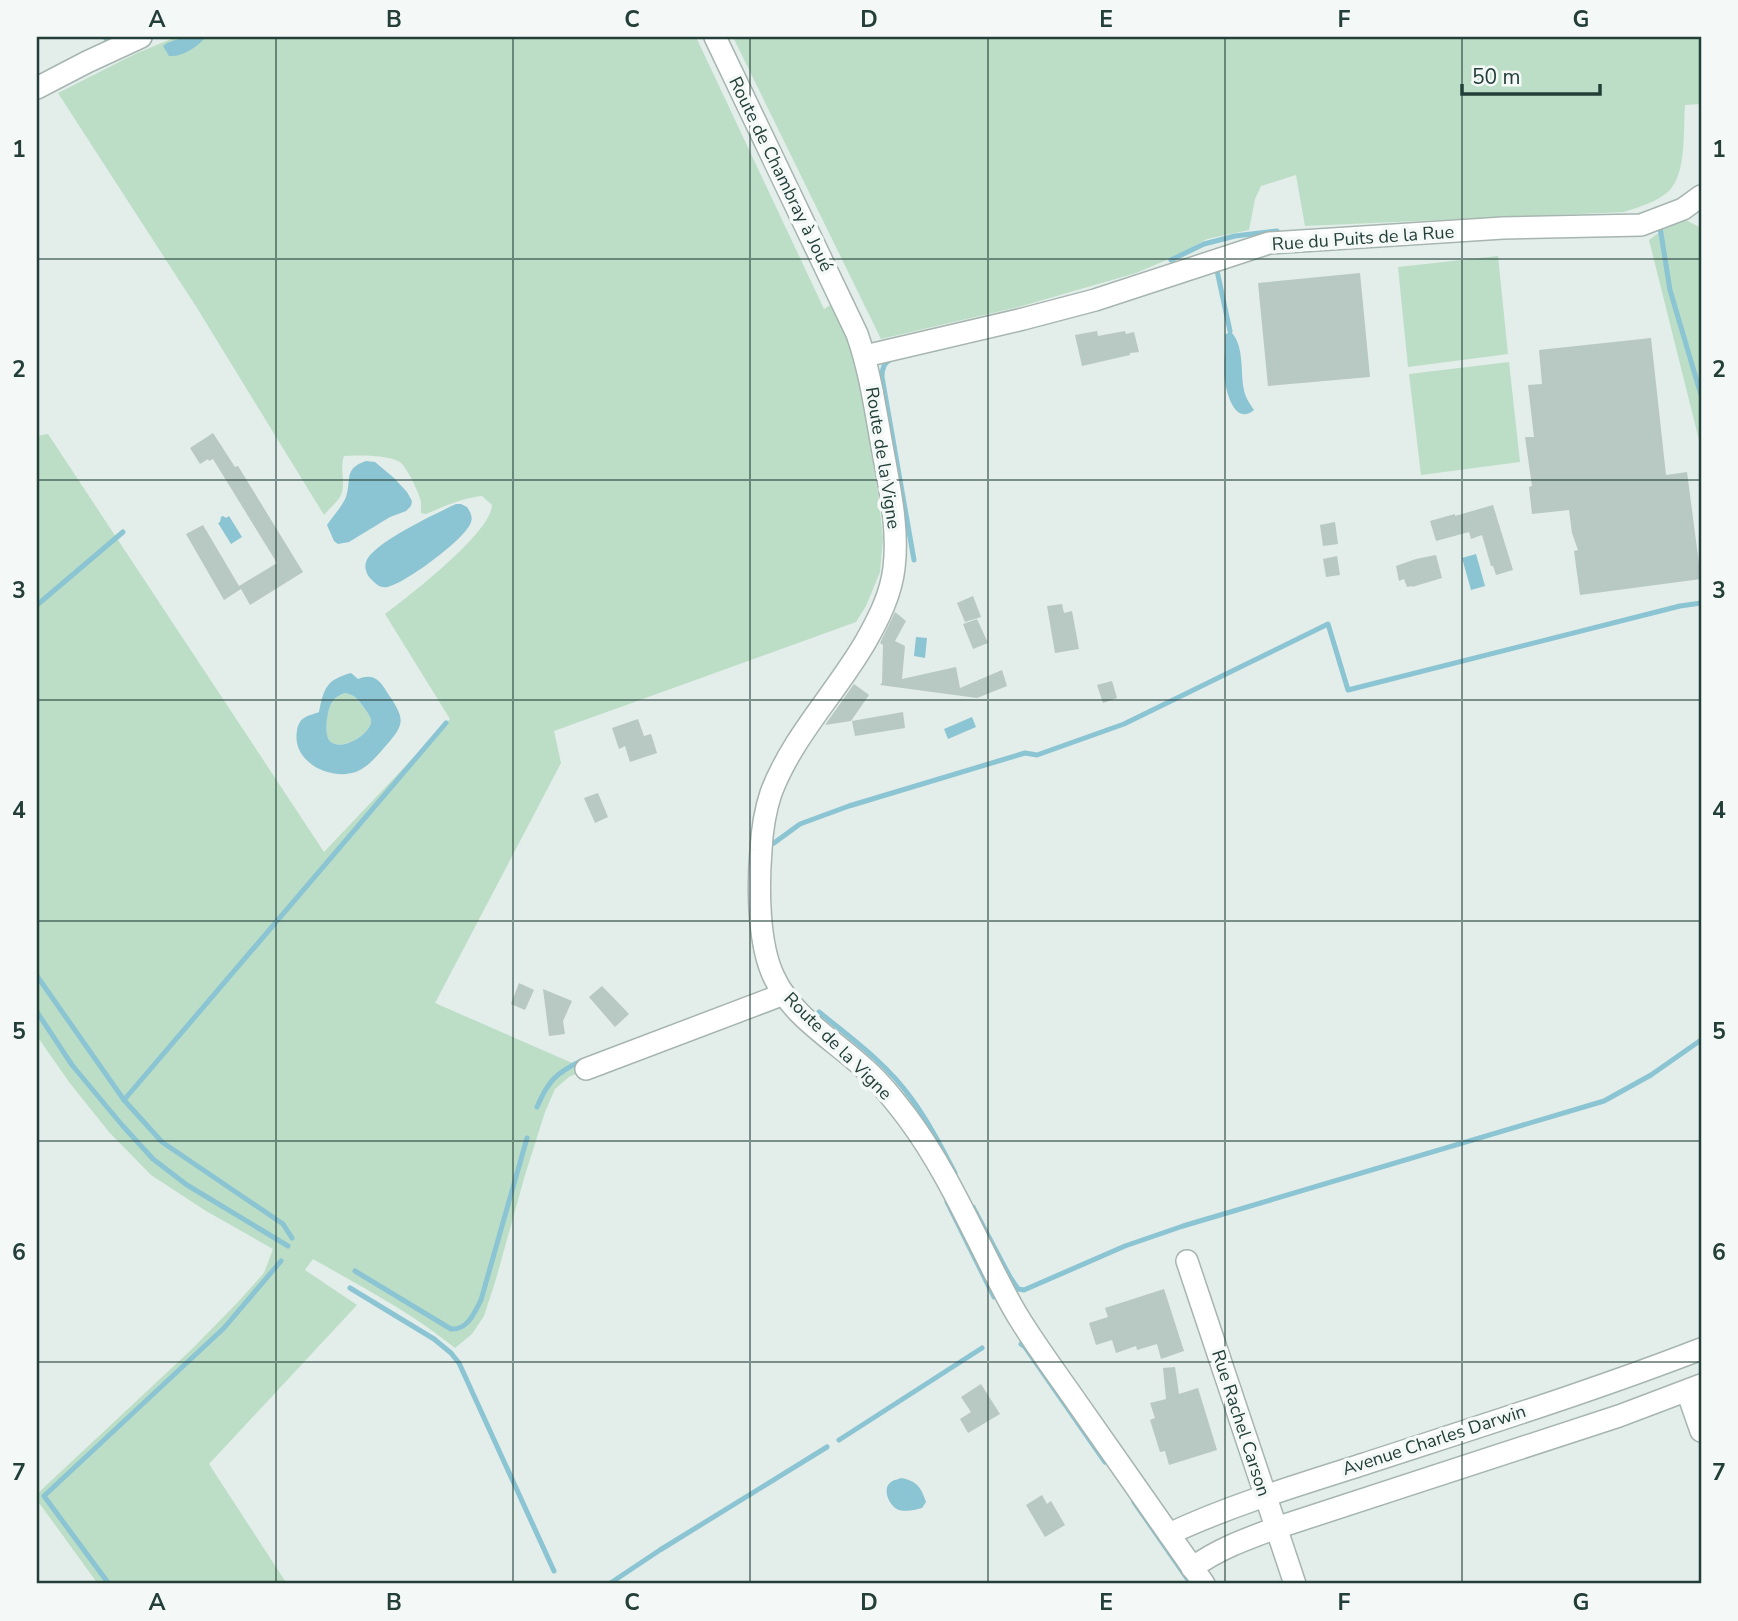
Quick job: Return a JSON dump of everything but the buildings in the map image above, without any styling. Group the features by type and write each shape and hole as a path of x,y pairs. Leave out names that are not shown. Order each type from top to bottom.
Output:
{"street":[{"path":"37,88 141,37"},
{"name":"Route de Chambray à Joué","path":"715,37 847,312"},
{"name":"Rue du Puits de la Rue","path":"865,356 1095,300 1269,243 1503,228 1641,225 1683,209 1701,196"},
{"name":"Route de la Vigne","path":"847,312 865,356 870,378 890,493 895,548 894,570 881,614 864,644 796,744 770,796 761,852 761,916 768,962 784,994 805,1018 863,1067 909,1119 932,1153 1018,1316 1169,1534"},
{"path":"586,1069 784,994"},
{"name":"Rue Rachel Carson","path":"1187,1261 1295,1584"},
{"name":"Avenue Charles Darwin","path":"1169,1534 1196,1521 1265,1496 1542,1405 1701,1349"},
{"path":"1694,1388 1701,1431"},
{"name":"Avenue Charles Darwin","path":"1198,1576 1209,1555 1233,1544 1619,1416 1694,1388"},
{"path":"1169,1534 1198,1576"}],"green space":[{"path":"176,37 696,37 824,309 832,304 853,352 862,394 883,539 880,572 856,622 554,731 561,763 435,1003 586,1069 569,1077 555,1089 525,1175 484,1316 472,1334 455,1348 404,1312 313,1259 305,1270 357,1305 209,1464 287,1584 98,1584 37,1500 37,1494 192,1349 238,1302 264,1273 273,1249 206,1211 151,1175 109,1132 37,1036 37,436 48,434 324,852 450,719 385,614 464,547 479,531 492,505 482,496 461,500 426,514 421,513 418,493 400,462 381,457 344,456 342,492 324,515 197,308 58,93 135,54"},
{"path":"733,37 1701,37 1701,104 1685,105 1681,162 1675,183 1659,198 1624,212 1305,226 1296,175 1261,186 1255,199 1249,230 1207,239 1136,273 1022,306 881,339"},
{"path":"1680,217 1701,228 1701,448 1649,240"},
{"path":"1498,256 1508,354 1408,367 1398,267"},
{"path":"1509,362 1520,462 1421,475 1409,374"},
{"path":"345,693 360,703 371,720 367,731 361,736 340,745 329,740 328,710 331,702"}],"water":[{"path":"184,37 206,37 189,51 169,56 163,46"},
{"path":"1230,331 1238,344 1245,393 1254,410 1248,414 1237,411 1230,401 1226,387 1225,335"},
{"path":"366,461 375,462 394,478 407,492 412,501 411,506 349,542 338,544 327,525 346,497 351,471"},
{"path":"456,504 467,507 472,520 447,549 420,570 395,584 383,587 371,579 366,570 366,562 380,547"},
{"path":"223,516 229,516 242,537 231,544 218,523"},
{"path":"1476,554 1485,586 1471,590 1462,558"},
{"path":"916,637 927,638 925,658 914,656"},
{"path":"351,673 358,679 374,678 385,688 400,715 400,724 395,735 379,753 358,771 348,774 326,772 307,761 300,752 297,731 303,719 319,712 331,682","holes":["345,693 357,699 371,720 367,731 361,736 340,745 334,744 327,737 327,721 332,702"]},
{"path":"972,717 976,727 948,739 944,729"},
{"path":"901,1478 915,1483 920,1489 926,1502 922,1508 899,1510 890,1502 888,1485"}],"waterway":[{"path":"1663,223 1660,227 1670,290 1701,395"},
{"path":"1171,260 1204,244 1235,236 1277,231"},
{"path":"1216,266 1230,331"},
{"path":"890,360 883,367 882,377 914,560"},
{"path":"37,605 123,532"},
{"path":"774,843 800,824 849,806 1025,753 1037,755 1124,724 1328,624 1348,690 1680,606 1701,603"},
{"path":"124,1100 446,723"},
{"path":"37,976 124,1100 162,1142 283,1224 292,1238"},
{"path":"37,1012 72,1065 153,1159 187,1185 288,1246"},
{"path":"819,1012 891,1074 929,1125 955,1173"},
{"path":"973,1207 1010,1277 1018,1289 1024,1290 1125,1246 1183,1226 1604,1101 1651,1075 1701,1040"},
{"path":"537,1107 554,1079 581,1061"},
{"path":"355,1271 451,1329 466,1324 481,1300 527,1138"},
{"path":"947,1202 994,1297"},
{"path":"109,1584 44,1496 224,1328 281,1261"},
{"path":"350,1288 434,1339 459,1363 554,1571"},
{"path":"1021,1344 1105,1462"},
{"path":"839,1440 982,1348"},
{"path":"609,1584 827,1447"},
{"path":"1134,1502 1191,1584"}]}
